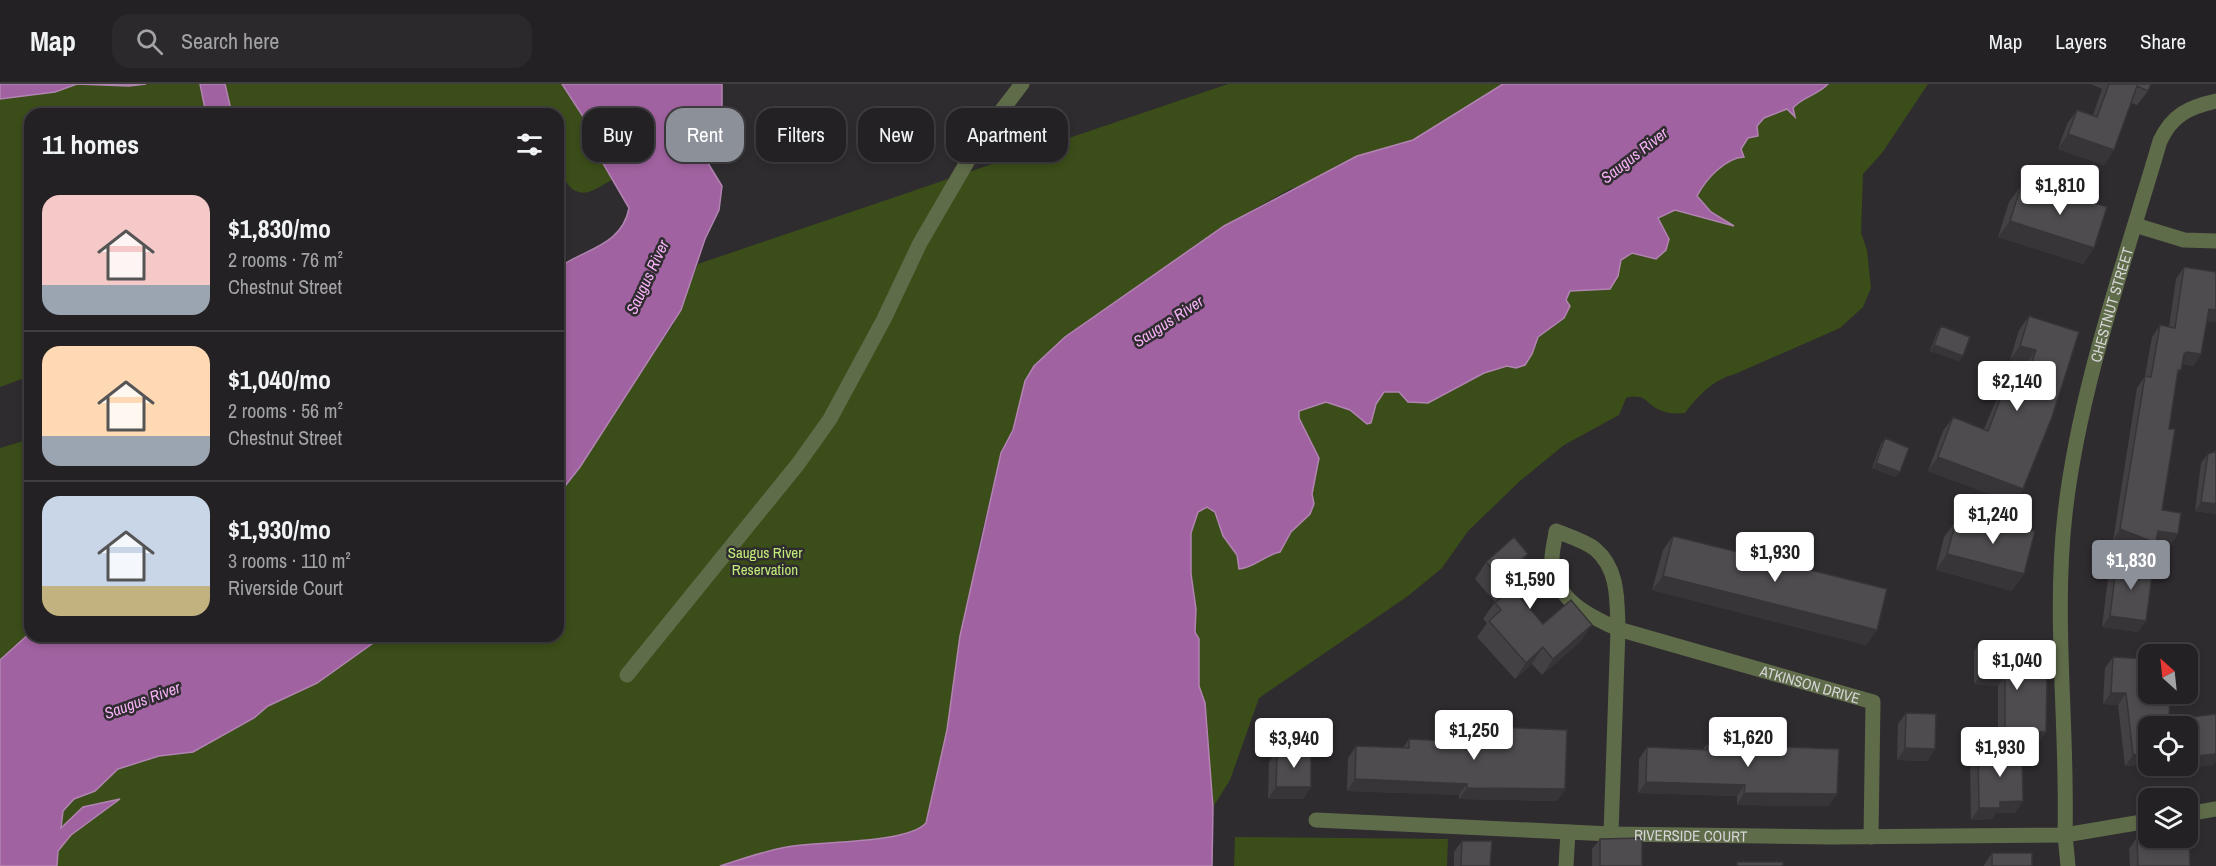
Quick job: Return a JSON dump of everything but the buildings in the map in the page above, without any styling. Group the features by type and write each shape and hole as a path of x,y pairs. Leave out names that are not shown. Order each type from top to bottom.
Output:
{"street":[{"path":"627,675 798,464 830,418 884,319 920,243 984,132 1022,84"},
{"name":"CHESTNUT STREET","path":"2068,866 2065,835 2061,561 2065,513 2073,463 2093,378 2160,141 2170,122 2190,108 2216,101"},
{"path":"2135,225 2184,240 2216,241"},
{"name":"ATKINSON DRIVE","path":"1611,834 1617,629 1616,582 1595,550 1556,531 1552,564 1562,591 1582,612 1617,629 1873,702 1871,837"},
{"path":"2198,812 2216,810"},
{"name":"RIVERSIDE COURT","path":"1316,820 1611,834 1871,837 2065,835 2138,823"},
{"path":"1566,866 1568,832"}],"green space":[{"path":"0,84 207,84 213,108 24,108 24,378 0,387"},
{"path":"212,84 562,84 582,115 582,162 602,162 613,179 588,192 577,192 569,186 564,176 564,108 217,108"},
{"name":"Saugus River Reservation","path":"1228,84 1662,84 1290,189 1224,226 1194,247 1025,381 1013,430 1001,453 979,545 947,730 926,823 916,830 901,835 861,841 787,847 720,866 0,866 67,783 159,756 193,752 254,718 268,706 317,683 375,642 564,642 564,487 580,467 629,387 673,325 698,264 998,162 1068,162 1068,138"},
{"path":"1774,84 1928,84 1882,153 1863,174 1861,233 1867,250 1871,288 1863,307 1840,328 1713,384 1685,413 1659,410 1643,398 1626,398 1619,415 1564,445 1520,481 1468,531 1442,568 1408,596 1259,698 1230,780 1213,807 1212,866 1052,866 1112,530"},
{"path":"24,441 24,642 28,642 0,712 0,448"},
{"path":"1235,837 1448,839 1447,866 1234,866"}],"water":[{"path":"0,84 77,84 55,92 0,99"},
{"path":"77,84 146,84 129,86"},
{"path":"200,84 225,84 231,108 205,108"},
{"name":"Saugus River","path":"562,84 722,84 722,108 666,108 666,162 707,162 722,186 719,210 705,239 681,310 580,467 564,487 564,264 610,239 619,231 629,208 602,162 654,162 654,108 582,108 582,115"},
{"name":"Saugus River","path":"1503,84 1828,84 1793,108 1795,117 1787,109 1764,118 1757,126 1758,136 1748,138 1741,149 1744,157 1723,165 1701,189 1697,196 1711,212 1734,226 1675,210 1658,218 1669,239 1666,250 1656,259 1632,253 1621,260 1618,276 1610,289 1570,291 1566,300 1570,306 1564,318 1538,337 1525,365 1516,368 1507,366 1484,373 1428,403 1408,402 1399,392 1384,392 1376,404 1371,423 1367,424 1350,410 1326,402 1299,411 1299,418 1319,458 1312,494 1314,504 1310,514 1291,532 1280,552 1239,569 1237,555 1223,536 1215,512 1207,507 1198,512 1191,533 1191,574 1196,609 1195,632 1199,639 1199,686 1205,703 1213,807 1212,866 720,866 787,847 901,835 916,830 926,823 947,730 960,636 1001,453 1013,430 1025,381 1034,366 1065,337 1224,226 1357,156 1413,140"},
{"name":"Saugus River","path":"24,638 24,642 375,642 317,683 268,706 254,718 193,752 159,756 118,769 95,791 74,799 63,811 61,828 83,807 120,799 71,835 58,851 57,866 0,866 0,660"}]}
